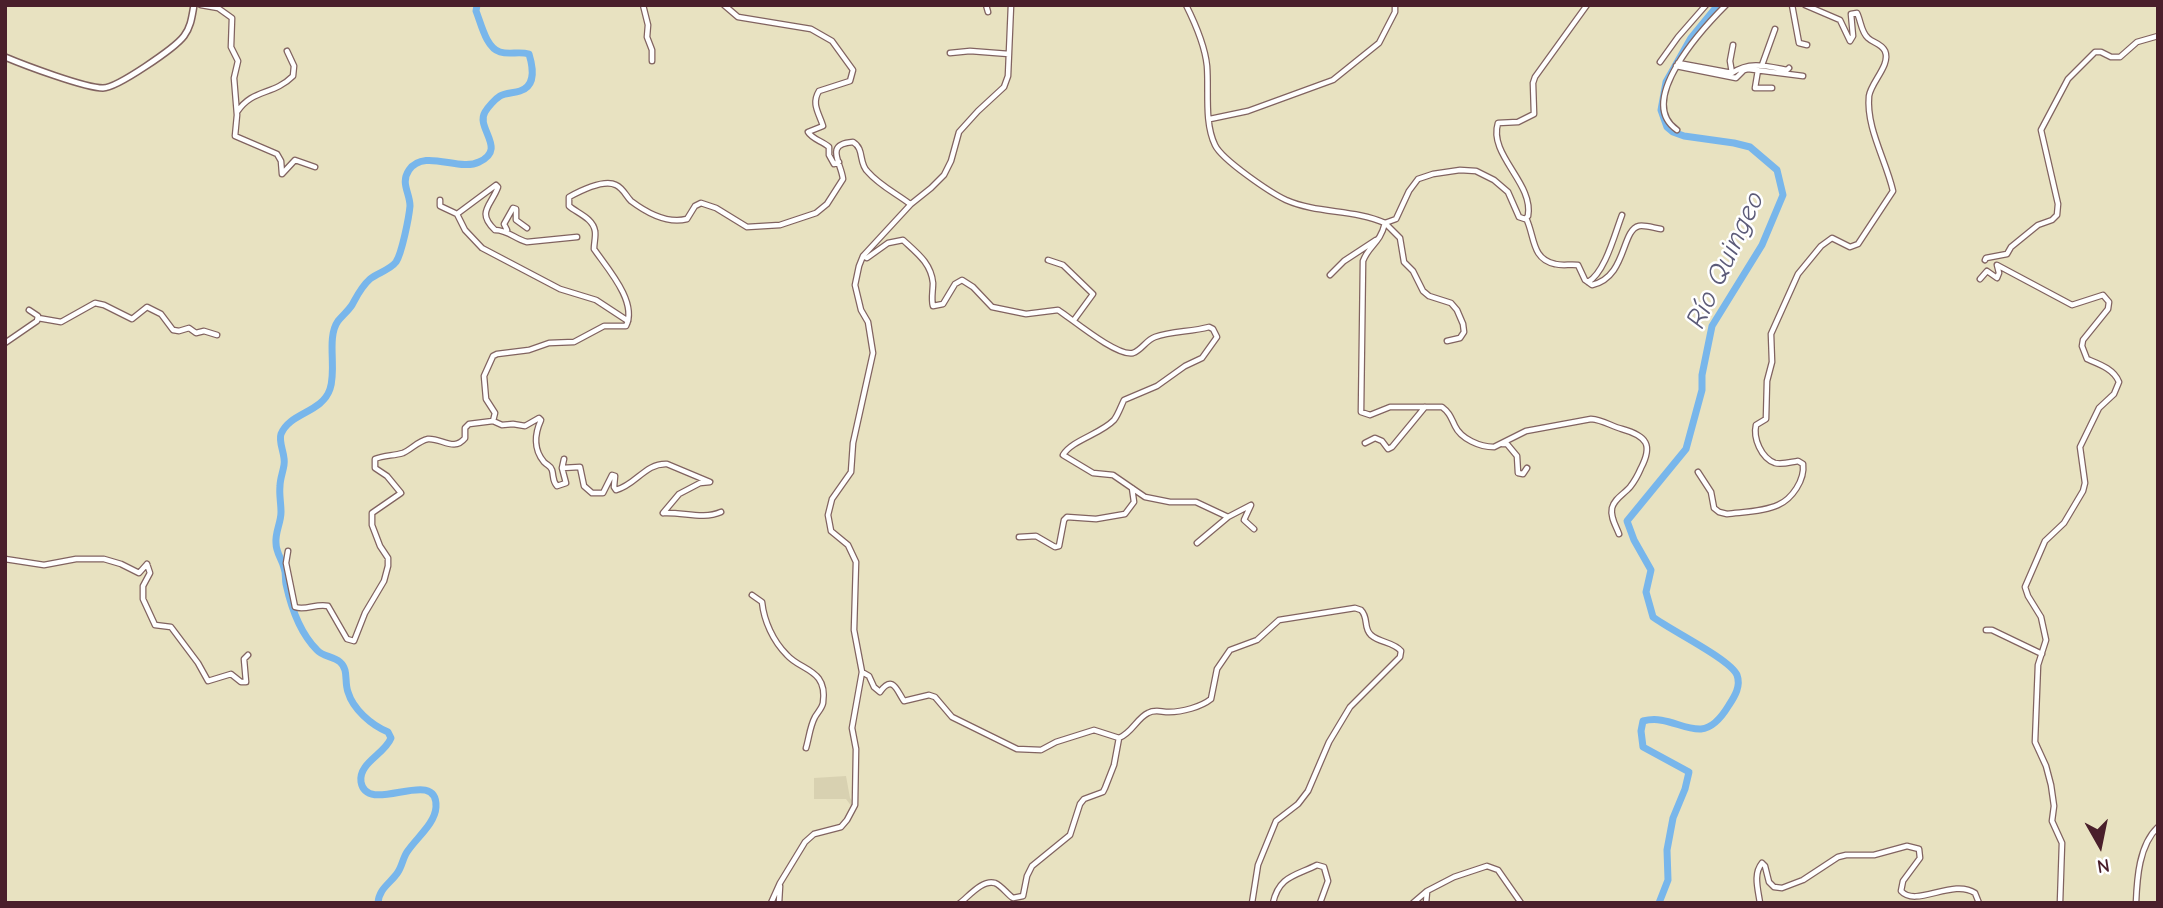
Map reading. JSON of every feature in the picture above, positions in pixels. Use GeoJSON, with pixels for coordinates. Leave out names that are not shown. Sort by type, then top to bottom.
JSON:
{"type":"FeatureCollection","features":[{"type":"Feature","properties":{"kind":"street"},"geometry":{"type":"LineString","coordinates":[[5,57],[91,86],[108,87],[158,58],[180,41],[190,24],[194,5]]}},
{"type":"Feature","properties":{"kind":"street"},"geometry":{"type":"LineString","coordinates":[[201,5],[218,8],[232,18],[231,47],[238,61],[234,78],[237,113],[235,136],[275,153],[281,161],[282,174],[295,160],[315,167]]}},
{"type":"Feature","properties":{"kind":"street"},"geometry":{"type":"LineString","coordinates":[[643,5],[652,61]]}},
{"type":"Feature","properties":{"kind":"street"},"geometry":{"type":"LineString","coordinates":[[724,5],[738,16],[811,29],[832,41],[845,58],[853,70],[850,81],[819,91],[816,111],[823,126],[808,132],[829,147],[829,155],[834,164],[839,162]]}},
{"type":"Feature","properties":{"kind":"street"},"geometry":{"type":"LineString","coordinates":[[986,5],[988,12]]}},
{"type":"Feature","properties":{"kind":"street"},"geometry":{"type":"LineString","coordinates":[[771,903],[805,842],[814,834],[841,827],[855,806],[856,749],[852,728],[862,672],[854,630],[856,562],[848,545],[831,531],[828,514],[832,499],[851,472],[853,443],[873,353],[868,322],[861,310],[855,285],[863,256],[948,169],[955,142],[964,125],[1004,87],[1008,76],[1011,5]]}},
{"type":"Feature","properties":{"kind":"street"},"geometry":{"type":"LineString","coordinates":[[1186,5],[1205,54],[1210,119],[1217,148],[1263,188],[1290,202],[1329,211],[1370,216],[1385,222],[1400,238],[1404,262],[1413,271],[1423,291],[1429,296],[1451,303],[1457,310],[1464,332],[1460,338],[1447,341]]}},
{"type":"Feature","properties":{"kind":"street"},"geometry":{"type":"LineString","coordinates":[[1210,119],[1248,111],[1333,80],[1380,43],[1395,12],[1395,5]]}},
{"type":"Feature","properties":{"kind":"street"},"geometry":{"type":"LineString","coordinates":[[1587,5],[1535,78],[1534,114],[1518,122],[1498,123],[1496,130],[1505,158],[1526,195],[1529,208],[1527,218],[1536,250],[1541,257],[1555,264],[1578,265],[1592,285],[1606,280],[1620,261],[1630,231],[1644,226],[1661,229]]}},
{"type":"Feature","properties":{"kind":"street"},"geometry":{"type":"LineString","coordinates":[[1660,62],[1706,5]]}},
{"type":"Feature","properties":{"kind":"street"},"geometry":{"type":"LineString","coordinates":[[1677,131],[1670,126],[1663,103],[1677,64],[1726,5]]}},
{"type":"Feature","properties":{"kind":"street"},"geometry":{"type":"LineString","coordinates":[[1792,5],[1799,43],[1807,45]]}},
{"type":"Feature","properties":{"kind":"street"},"geometry":{"type":"LineString","coordinates":[[1698,472],[1711,492],[1714,508],[1727,514],[1779,505],[1797,488],[1804,473],[1803,464],[1798,461],[1780,464],[1771,461],[1763,454],[1754,429],[1766,419],[1772,362],[1771,334],[1798,274],[1821,246],[1832,238],[1850,247],[1858,244],[1893,191],[1869,105],[1871,88],[1878,78],[1885,58],[1884,50],[1865,35],[1857,13],[1851,14],[1853,36],[1850,41],[1840,20],[1805,5]]}},
{"type":"Feature","properties":{"kind":"street"},"geometry":{"type":"LineString","coordinates":[[1772,88],[1755,88],[1775,29]]}},
{"type":"Feature","properties":{"kind":"street"},"geometry":{"type":"LineString","coordinates":[[1985,260],[2007,254],[2011,247],[2038,225],[2057,215],[2058,204],[2042,127],[2055,107],[2067,79],[2095,52],[2120,57],[2137,42],[2158,36]]}},
{"type":"Feature","properties":{"kind":"street"},"geometry":{"type":"LineString","coordinates":[[1732,73],[1730,61],[1733,45]]}},
{"type":"Feature","properties":{"kind":"street"},"geometry":{"type":"LineString","coordinates":[[237,113],[248,99],[283,85],[293,76],[294,66],[287,51]]}},
{"type":"Feature","properties":{"kind":"street"},"geometry":{"type":"LineString","coordinates":[[950,53],[970,51],[1009,54]]}},
{"type":"Feature","properties":{"kind":"street"},"geometry":{"type":"LineString","coordinates":[[1677,64],[1736,78],[1744,70],[1760,68],[1803,76]]}},
{"type":"Feature","properties":{"kind":"street"},"geometry":{"type":"LineString","coordinates":[[1677,64],[1732,73],[1741,66],[1789,68]]}},
{"type":"Feature","properties":{"kind":"street"},"geometry":{"type":"LineString","coordinates":[[493,421],[495,413],[486,399],[484,376],[493,356],[528,351],[549,343],[574,342],[599,327],[626,326],[629,321],[625,292],[594,249],[594,227],[588,219],[569,206],[569,197],[607,183],[617,185],[630,200],[672,221],[687,219],[695,206],[701,203],[716,208],[747,227],[780,225],[816,213],[827,204],[843,180],[835,153],[839,146],[853,142],[861,150],[862,164],[868,173],[911,204]]}},
{"type":"Feature","properties":{"kind":"street"},"geometry":{"type":"LineString","coordinates":[[1385,222],[1396,219],[1409,191],[1418,179],[1450,170],[1476,171],[1494,180],[1508,192],[1517,215],[1522,219],[1527,218]]}},
{"type":"Feature","properties":{"kind":"street"},"geometry":{"type":"LineString","coordinates":[[457,214],[496,185],[498,187],[485,213],[485,219],[495,230],[508,231]]}},
{"type":"Feature","properties":{"kind":"street"},"geometry":{"type":"LineString","coordinates":[[440,200],[440,206],[457,214],[465,230],[482,248],[560,289],[596,300],[629,321]]}},
{"type":"Feature","properties":{"kind":"street"},"geometry":{"type":"LineString","coordinates":[[527,228],[516,220],[516,209],[513,208],[504,224],[508,231],[520,240],[527,242],[577,237]]}},
{"type":"Feature","properties":{"kind":"street"},"geometry":{"type":"LineString","coordinates":[[1588,282],[1593,280],[1606,257],[1622,215]]}},
{"type":"Feature","properties":{"kind":"street"},"geometry":{"type":"LineString","coordinates":[[1385,222],[1380,239],[1366,253],[1363,261],[1361,412],[1370,415],[1390,407],[1442,407],[1460,434],[1489,447],[1526,431],[1591,419],[1601,420],[1642,438],[1646,442],[1647,453],[1644,461],[1631,486],[1616,500],[1612,508],[1619,534]]}},
{"type":"Feature","properties":{"kind":"street"},"geometry":{"type":"LineString","coordinates":[[1330,275],[1344,261],[1380,239]]}},
{"type":"Feature","properties":{"kind":"street"},"geometry":{"type":"LineString","coordinates":[[863,256],[870,257],[888,243],[904,240],[929,265],[933,284],[933,306],[943,304],[955,284],[962,280],[973,287],[992,307],[1026,314],[1058,310],[1112,347],[1128,353],[1133,353],[1158,336],[1209,327],[1216,332],[1217,337],[1202,358],[1185,366],[1157,386],[1124,400],[1114,420],[1063,453],[1064,457],[1093,473],[1113,475],[1145,497],[1170,502],[1196,502],[1228,517]]}},
{"type":"Feature","properties":{"kind":"street"},"geometry":{"type":"LineString","coordinates":[[1048,260],[1063,265],[1093,294],[1074,320]]}},
{"type":"Feature","properties":{"kind":"street"},"geometry":{"type":"LineString","coordinates":[[1980,279],[1987,271],[1997,278],[1997,265],[2072,305],[2103,295],[2109,302],[2108,309],[2083,340],[2082,346],[2087,359],[2117,376],[2119,382],[2114,394],[2099,408],[2080,447],[2085,483],[2083,491],[2064,523],[2045,541],[2025,587],[2041,617],[2046,640],[2038,665],[2035,742],[2049,775],[2054,806],[2052,821],[2062,843],[2060,903]]}},
{"type":"Feature","properties":{"kind":"street"},"geometry":{"type":"LineString","coordinates":[[38,318],[61,322],[95,303],[132,319],[147,307],[161,314],[173,330],[189,328],[196,333],[204,331],[217,335]]}},
{"type":"Feature","properties":{"kind":"street"},"geometry":{"type":"LineString","coordinates":[[29,310],[37,313],[38,318]]}},
{"type":"Feature","properties":{"kind":"street"},"geometry":{"type":"LineString","coordinates":[[5,342],[38,318]]}},
{"type":"Feature","properties":{"kind":"street"},"geometry":{"type":"LineString","coordinates":[[1365,443],[1375,438],[1382,441],[1388,449],[1396,445],[1425,407]]}},
{"type":"Feature","properties":{"kind":"street"},"geometry":{"type":"LineString","coordinates":[[288,551],[286,563],[295,607],[299,609],[322,604],[328,606],[347,639],[354,641],[365,613],[384,581],[388,566],[388,558],[372,525],[372,513],[401,493],[387,476],[375,468],[374,461],[385,455],[399,454],[428,439],[457,444],[464,441],[465,428],[469,424],[493,421],[502,425],[525,426],[537,418],[541,418],[534,436],[557,486],[566,483],[562,468],[564,459]]}},
{"type":"Feature","properties":{"kind":"street"},"geometry":{"type":"LineString","coordinates":[[1501,444],[1507,444],[1514,451],[1518,473],[1523,474],[1527,468]]}},
{"type":"Feature","properties":{"kind":"street"},"geometry":{"type":"LineString","coordinates":[[562,468],[580,467],[584,486],[592,493],[603,493],[612,475],[615,476],[616,491],[623,489],[650,467],[667,464],[709,482],[700,483],[679,494],[663,513],[711,516],[721,512]]}},
{"type":"Feature","properties":{"kind":"street"},"geometry":{"type":"LineString","coordinates":[[1019,537],[1036,536],[1055,547],[1059,546],[1067,517],[1096,519],[1125,514],[1134,502],[1132,487]]}},
{"type":"Feature","properties":{"kind":"street"},"geometry":{"type":"LineString","coordinates":[[1197,543],[1228,517],[1251,505],[1244,520],[1254,529]]}},
{"type":"Feature","properties":{"kind":"street"},"geometry":{"type":"LineString","coordinates":[[5,559],[44,565],[76,559],[104,559],[139,573],[146,564],[150,573],[142,586],[142,594],[153,622],[158,626],[171,627],[208,681],[231,674],[241,682],[246,682],[244,659],[248,655]]}},
{"type":"Feature","properties":{"kind":"street"},"geometry":{"type":"LineString","coordinates":[[752,595],[762,602],[764,618],[788,657],[812,670],[823,693],[823,705],[815,717],[806,748]]}},
{"type":"Feature","properties":{"kind":"street"},"geometry":{"type":"LineString","coordinates":[[960,903],[982,885],[989,883],[996,884],[1013,898],[1023,896],[1032,866],[1070,835],[1084,799],[1102,792],[1105,788],[1114,765],[1119,738],[1136,726],[1146,713],[1158,710],[1178,711],[1205,704],[1211,699],[1217,669],[1230,650],[1257,640],[1279,620],[1355,608],[1365,613],[1367,631],[1373,637],[1399,648],[1400,657],[1350,707],[1329,742],[1308,791],[1298,804],[1276,821],[1258,865],[1252,903]]}},
{"type":"Feature","properties":{"kind":"street"},"geometry":{"type":"LineString","coordinates":[[1986,630],[1992,630],[2042,654]]}},
{"type":"Feature","properties":{"kind":"street"},"geometry":{"type":"LineString","coordinates":[[862,672],[869,676],[874,687],[880,692],[887,685],[897,687],[904,701],[923,695],[935,697],[952,717],[1017,749],[1041,750],[1056,742],[1094,730],[1119,738]]}},
{"type":"Feature","properties":{"kind":"street"},"geometry":{"type":"LineString","coordinates":[[2136,903],[2140,866],[2150,836],[2158,827]]}},
{"type":"Feature","properties":{"kind":"street"},"geometry":{"type":"LineString","coordinates":[[1760,903],[1756,881],[1758,867],[1762,863],[1769,882],[1774,887],[1782,888],[1802,880],[1838,857],[1874,855],[1911,846],[1919,849],[1921,853],[1901,885],[1901,891],[1907,898],[1916,901],[1947,891],[1965,889],[1975,893],[1979,903]]}},
{"type":"Feature","properties":{"kind":"street"},"geometry":{"type":"LineString","coordinates":[[1273,903],[1277,887],[1282,881],[1317,865],[1324,867],[1328,877],[1320,903]]}},
{"type":"Feature","properties":{"kind":"street"},"geometry":{"type":"LineString","coordinates":[[1413,903],[1427,891],[1464,873],[1491,866],[1498,870],[1521,903]]}},
{"type":"Feature","properties":{"kind":"street"},"geometry":{"type":"LineString","coordinates":[[779,903],[780,883]]}},
{"type":"Feature","properties":{"kind":"street"},"geometry":{"type":"LineString","coordinates":[[1426,903],[1427,891]]}},
{"type":"Feature","properties":{"kind":"shaded area"},"geometry":{"type":"Polygon","coordinates":[[[846,776],[850,798],[854,803],[852,807],[846,799],[814,799],[814,778],[846,776]]]}},
{"type":"Feature","properties":{"kind":"waterway"},"geometry":{"type":"LineString","coordinates":[[378,903],[381,893],[398,872],[407,852],[432,819],[436,807],[434,795],[426,790],[376,795],[366,791],[361,782],[364,769],[391,738],[388,732],[369,721],[358,710],[350,698],[343,665],[317,650],[301,628],[294,611],[285,570],[276,547],[284,461],[280,438],[291,421],[320,403],[330,389],[333,336],[338,321],[367,282],[396,262],[405,235],[410,206],[405,184],[409,170],[423,161],[471,164],[487,157],[491,145],[484,125],[485,112],[500,96],[525,89],[531,81],[529,54],[495,50],[485,34],[476,11],[477,5]]}},
{"type":"Feature","properties":{"kind":"waterway","name":"Río Quingeo"},"geometry":{"type":"LineString","coordinates":[[1659,903],[1668,880],[1667,850],[1673,818],[1689,772],[1643,747],[1643,721],[1666,721],[1694,729],[1710,726],[1721,717],[1733,698],[1738,679],[1732,668],[1723,661],[1653,617],[1646,592],[1651,570],[1627,521],[1686,449],[1702,390],[1702,375],[1712,326],[1762,245],[1783,195],[1777,170],[1750,147],[1673,132],[1667,127],[1661,110],[1666,82],[1691,38],[1718,5]]}}]}
